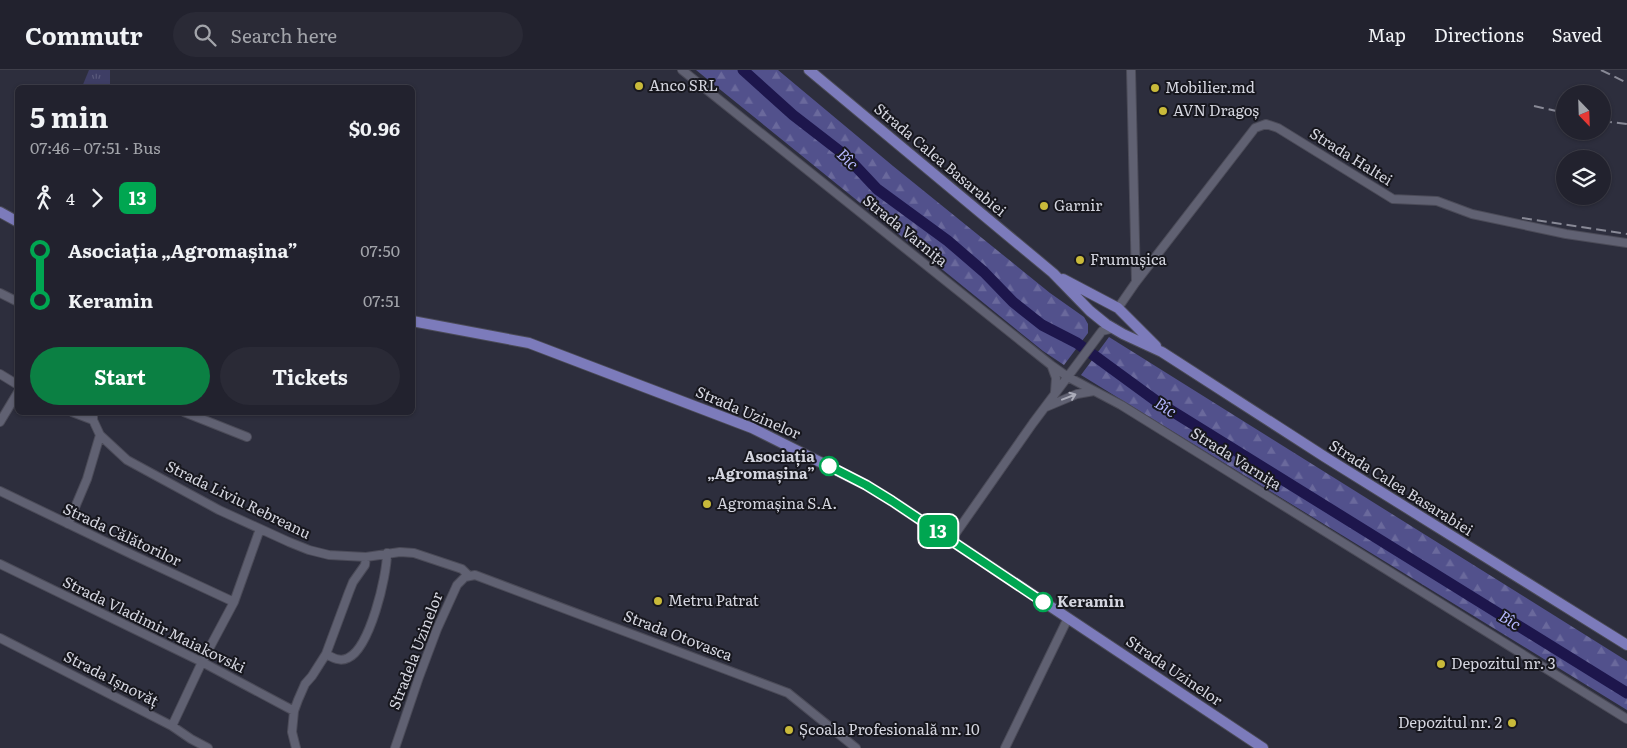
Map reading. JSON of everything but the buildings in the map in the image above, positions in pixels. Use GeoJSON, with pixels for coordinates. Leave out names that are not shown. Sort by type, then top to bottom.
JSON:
{"type":"FeatureCollection","features":[{"type":"Feature","properties":{"kind":"main road","name":"Strada Calea Basarabiei"},"geometry":{"type":"LineString","coordinates":[[809,70],[1053,273],[1090,311],[1114,328],[1162,352],[1349,472],[1627,645]]}},
{"type":"Feature","properties":{"kind":"main road"},"geometry":{"type":"LineString","coordinates":[[0,212],[15,220]]}},
{"type":"Feature","properties":{"kind":"main road","name":"Strada Calea Basarabiei"},"geometry":{"type":"LineString","coordinates":[[1053,273],[1118,309],[1162,352]]}},
{"type":"Feature","properties":{"kind":"main road"},"geometry":{"type":"LineString","coordinates":[[1100,318],[1103,311],[1118,309],[1120,322],[1114,328]]}},
{"type":"Feature","properties":{"kind":"main road","name":"Strada Uzinelor"},"geometry":{"type":"LineString","coordinates":[[415,322],[529,343],[752,428],[866,485],[1263,748]]}},
{"type":"Feature","properties":{"kind":"street","name":"Strada Varnița"},"geometry":{"type":"LineString","coordinates":[[682,70],[1068,377],[1121,404],[1627,719]]}},
{"type":"Feature","properties":{"kind":"street"},"geometry":{"type":"LineString","coordinates":[[1131,70],[1136,282]]}},
{"type":"Feature","properties":{"kind":"street","name":"Strada Haltei"},"geometry":{"type":"LineString","coordinates":[[1118,309],[1136,282],[1255,128],[1266,124],[1278,128],[1393,199],[1437,201],[1472,214],[1566,234],[1627,243]]}},
{"type":"Feature","properties":{"kind":"street"},"geometry":{"type":"LineString","coordinates":[[0,293],[15,300]]}},
{"type":"Feature","properties":{"kind":"street"},"geometry":{"type":"LineString","coordinates":[[1100,318],[1100,334]]}},
{"type":"Feature","properties":{"kind":"street"},"geometry":{"type":"LineString","coordinates":[[951,540],[1054,394],[1100,334],[1114,328]]}},
{"type":"Feature","properties":{"kind":"street"},"geometry":{"type":"LineString","coordinates":[[1051,365],[1056,378],[1054,394]]}},
{"type":"Feature","properties":{"kind":"street"},"geometry":{"type":"LineString","coordinates":[[0,374],[15,383]]}},
{"type":"Feature","properties":{"kind":"street"},"geometry":{"type":"LineString","coordinates":[[1044,408],[1077,394],[1094,391]]}},
{"type":"Feature","properties":{"kind":"street"},"geometry":{"type":"LineString","coordinates":[[0,422],[15,397]]}},
{"type":"Feature","properties":{"kind":"street"},"geometry":{"type":"LineString","coordinates":[[192,415],[247,437]]}},
{"type":"Feature","properties":{"kind":"street","name":"Strada Liviu Rebreanu"},"geometry":{"type":"LineString","coordinates":[[93,416],[100,435],[127,460],[219,510],[309,550],[329,555],[366,557],[387,553],[414,553],[472,575]]}},
{"type":"Feature","properties":{"kind":"street"},"geometry":{"type":"LineString","coordinates":[[68,524],[87,479],[100,435]]}},
{"type":"Feature","properties":{"kind":"street","name":"Strada Călătorilor"},"geometry":{"type":"LineString","coordinates":[[0,491],[234,602]]}},
{"type":"Feature","properties":{"kind":"street"},"geometry":{"type":"LineString","coordinates":[[172,726],[202,662],[234,602],[260,529]]}},
{"type":"Feature","properties":{"kind":"street"},"geometry":{"type":"LineString","coordinates":[[326,654],[337,660],[343,660],[354,654],[361,644],[373,618],[383,585],[386,574],[387,553]]}},
{"type":"Feature","properties":{"kind":"street"},"geometry":{"type":"LineString","coordinates":[[296,748],[292,732],[294,711],[305,684],[318,669],[326,654],[349,592],[365,565],[366,557]]}},
{"type":"Feature","properties":{"kind":"street","name":"Strada Vladimir Maiakovski"},"geometry":{"type":"LineString","coordinates":[[0,564],[202,662],[294,711]]}},
{"type":"Feature","properties":{"kind":"street","name":"Stradela Uzinelor"},"geometry":{"type":"LineString","coordinates":[[395,748],[419,677],[457,585],[462,579],[472,575]]}},
{"type":"Feature","properties":{"kind":"street","name":"Strada Otovasca"},"geometry":{"type":"LineString","coordinates":[[472,575],[788,694],[856,748]]}},
{"type":"Feature","properties":{"kind":"street"},"geometry":{"type":"LineString","coordinates":[[1005,748],[1068,618]]}},
{"type":"Feature","properties":{"kind":"street","name":"Strada Ișnovăț"},"geometry":{"type":"LineString","coordinates":[[0,638],[172,726],[208,748]]}},
{"type":"Feature","properties":{"kind":"green space"},"geometry":{"type":"Polygon","coordinates":[[[89,70],[110,70],[110,85],[83,85],[89,70]]]}},
{"type":"Feature","properties":{"kind":"green space"},"geometry":{"type":"Polygon","coordinates":[[[696,70],[778,70],[1050,293],[1084,317],[1088,324],[1088,333],[1064,365],[1043,351],[696,70]]]}},
{"type":"Feature","properties":{"kind":"green space"},"geometry":{"type":"Polygon","coordinates":[[[1109,337],[1627,661],[1627,710],[1081,375],[1109,337]]]}},
{"type":"Feature","properties":{"kind":"waterway","name":"Bîc"},"geometry":{"type":"LineString","coordinates":[[743,70],[793,115],[846,156],[877,189],[948,241],[984,272],[1013,302],[1042,325],[1077,343],[1159,403],[1627,693]]}},
{"type":"Feature","properties":{"kind":"railway"},"geometry":{"type":"LineString","coordinates":[[1601,70],[1627,83]]}},
{"type":"Feature","properties":{"kind":"railway"},"geometry":{"type":"LineString","coordinates":[[1534,106],[1556,111]]}},
{"type":"Feature","properties":{"kind":"railway"},"geometry":{"type":"LineString","coordinates":[[1611,122],[1627,124]]}},
{"type":"Feature","properties":{"kind":"railway"},"geometry":{"type":"LineString","coordinates":[[1522,218],[1627,234]]}},
{"type":"Feature","properties":{"kind":"bus line","name":"13"},"geometry":{"type":"LineString","coordinates":[[829,466],[892,501],[1043,602]]}},
{"type":"Feature","properties":{"kind":"place","name":"Anco SRL"},"geometry":{"type":"Point","coordinates":[639,86]}},
{"type":"Feature","properties":{"kind":"place","name":"Mobilier.md"},"geometry":{"type":"Point","coordinates":[1155,88]}},
{"type":"Feature","properties":{"kind":"place","name":"AVN Dragoș"},"geometry":{"type":"Point","coordinates":[1163,111]}},
{"type":"Feature","properties":{"kind":"place","name":"Garnir"},"geometry":{"type":"Point","coordinates":[1044,206]}},
{"type":"Feature","properties":{"kind":"place","name":"Frumușica"},"geometry":{"type":"Point","coordinates":[1080,260]}},
{"type":"Feature","properties":{"kind":"place","name":"Asociația „Agromașina”"},"geometry":{"type":"Point","coordinates":[829,466]}},
{"type":"Feature","properties":{"kind":"place","name":"Agromașina S.A."},"geometry":{"type":"Point","coordinates":[707,504]}},
{"type":"Feature","properties":{"kind":"place","name":"Metru Patrat"},"geometry":{"type":"Point","coordinates":[658,601]}},
{"type":"Feature","properties":{"kind":"place","name":"Keramin"},"geometry":{"type":"Point","coordinates":[1043,602]}},
{"type":"Feature","properties":{"kind":"place","name":"Depozitul nr. 3"},"geometry":{"type":"Point","coordinates":[1441,664]}},
{"type":"Feature","properties":{"kind":"place","name":"Depozitul nr. 2"},"geometry":{"type":"Point","coordinates":[1512,723]}},
{"type":"Feature","properties":{"kind":"place","name":"Școala Profesională nr. 10"},"geometry":{"type":"Point","coordinates":[789,730]}}]}
